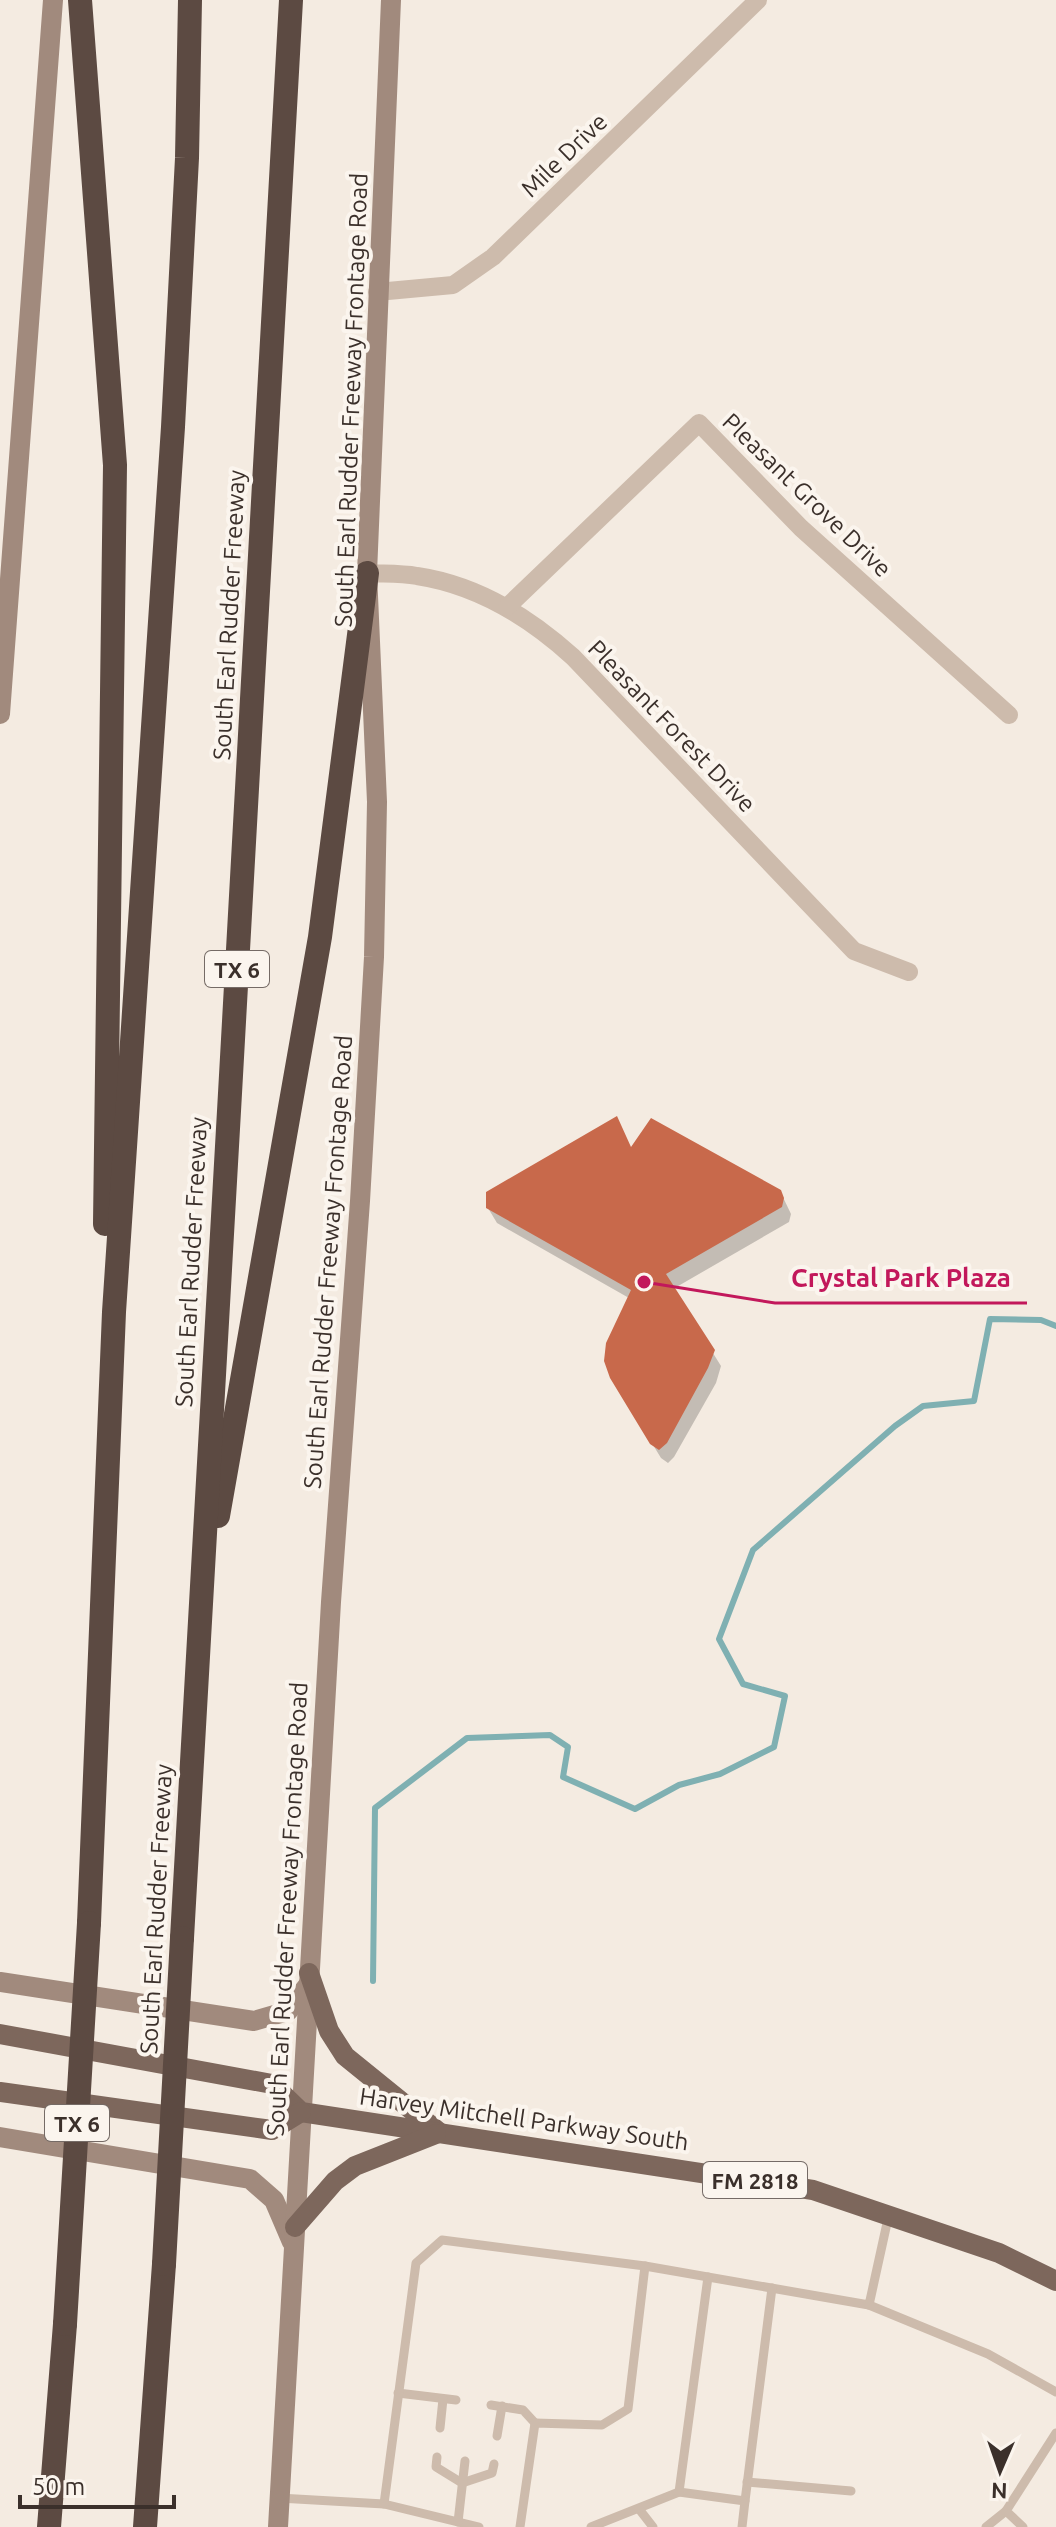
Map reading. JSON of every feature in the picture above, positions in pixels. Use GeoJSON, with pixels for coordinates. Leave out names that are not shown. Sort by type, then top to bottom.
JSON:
{"type":"FeatureCollection","features":[{"type":"Feature","properties":{"kind":"highway"},"geometry":{"type":"LineString","coordinates":[[80,0],[115,465],[105,1228],[114,1312]]}},
{"type":"Feature","properties":{"kind":"highway","name":"South Earl Rudder Freeway"},"geometry":{"type":"LineString","coordinates":[[145,2527],[164,2264],[291,0]]}},
{"type":"Feature","properties":{"kind":"highway","name":"TX 6"},"geometry":{"type":"LineString","coordinates":[[49,2527],[65,2324],[89,1923],[114,1312],[173,427],[187,158],[190,7]]}},
{"type":"Feature","properties":{"kind":"highway"},"geometry":{"type":"LineString","coordinates":[[199,1621],[320,937],[367,573]]}},
{"type":"Feature","properties":{"kind":"main road"},"geometry":{"type":"LineString","coordinates":[[0,714],[4,594],[53,0]]}},
{"type":"Feature","properties":{"kind":"main road","name":"South Earl Rudder Freeway Frontage Road"},"geometry":{"type":"LineString","coordinates":[[278,2527],[330,1617],[374,957],[377,802],[367,573],[391,0]]}},
{"type":"Feature","properties":{"kind":"main road"},"geometry":{"type":"LineString","coordinates":[[0,1982],[254,2021],[288,2011],[309,1978]]}},
{"type":"Feature","properties":{"kind":"main road"},"geometry":{"type":"LineString","coordinates":[[0,2137],[250,2179],[274,2200],[294,2237],[335,2181],[355,2166],[440,2133],[345,2056],[329,2031],[309,1978]]}},
{"type":"Feature","properties":{"kind":"main road"},"geometry":{"type":"LineString","coordinates":[[0,2034],[272,2084],[301,2112],[272,2130],[0,2092]]}},
{"type":"Feature","properties":{"kind":"main road","name":"Harvey Mitchell Parkway South"},"geometry":{"type":"LineString","coordinates":[[301,2112],[813,2190],[999,2253],[1056,2281]]}},
{"type":"Feature","properties":{"kind":"street","name":"Mile Drive"},"geometry":{"type":"LineString","coordinates":[[377,292],[453,285],[493,257],[758,0]]}},
{"type":"Feature","properties":{"kind":"street","name":"Pleasant Grove Drive"},"geometry":{"type":"LineString","coordinates":[[507,607],[699,423],[801,528],[1009,715]]}},
{"type":"Feature","properties":{"kind":"street","name":"Pleasant Forest Drive"},"geometry":{"type":"LineString","coordinates":[[367,573],[416,576],[450,583],[507,607],[544,630],[854,951],[909,972]]}},
{"type":"Feature","properties":{"kind":"lane"},"geometry":{"type":"LineString","coordinates":[[869,2305],[889,2214]]}},
{"type":"Feature","properties":{"kind":"lane"},"geometry":{"type":"LineString","coordinates":[[384,2504],[416,2263],[442,2240],[645,2266],[869,2305],[988,2354],[1056,2392]]}},
{"type":"Feature","properties":{"kind":"lane"},"geometry":{"type":"LineString","coordinates":[[497,2436],[497,2406],[523,2410],[535,2423],[602,2425],[628,2409],[645,2266]]}},
{"type":"Feature","properties":{"kind":"lane"},"geometry":{"type":"LineString","coordinates":[[679,2492],[708,2277]]}},
{"type":"Feature","properties":{"kind":"lane"},"geometry":{"type":"LineString","coordinates":[[742,2527],[772,2288]]}},
{"type":"Feature","properties":{"kind":"lane"},"geometry":{"type":"LineString","coordinates":[[398,2393],[456,2400]]}},
{"type":"Feature","properties":{"kind":"lane"},"geometry":{"type":"LineString","coordinates":[[440,2428],[443,2399]]}},
{"type":"Feature","properties":{"kind":"lane"},"geometry":{"type":"LineString","coordinates":[[520,2527],[535,2423]]}},
{"type":"Feature","properties":{"kind":"lane"},"geometry":{"type":"LineString","coordinates":[[986,2527],[1006,2511],[1056,2433]]}},
{"type":"Feature","properties":{"kind":"lane"},"geometry":{"type":"LineString","coordinates":[[437,2457],[436,2467],[462,2483]]}},
{"type":"Feature","properties":{"kind":"lane"},"geometry":{"type":"LineString","coordinates":[[458,2522],[465,2461]]}},
{"type":"Feature","properties":{"kind":"lane"},"geometry":{"type":"LineString","coordinates":[[462,2483],[492,2473],[494,2464]]}},
{"type":"Feature","properties":{"kind":"lane"},"geometry":{"type":"LineString","coordinates":[[747,2482],[851,2491]]}},
{"type":"Feature","properties":{"kind":"lane"},"geometry":{"type":"LineString","coordinates":[[591,2527],[679,2492],[745,2501]]}},
{"type":"Feature","properties":{"kind":"lane"},"geometry":{"type":"LineString","coordinates":[[279,2498],[384,2504],[479,2527]]}},
{"type":"Feature","properties":{"kind":"lane"},"geometry":{"type":"LineString","coordinates":[[639,2509],[653,2527]]}},
{"type":"Feature","properties":{"kind":"lane"},"geometry":{"type":"LineString","coordinates":[[1006,2511],[1023,2527]]}},
{"type":"Feature","properties":{"kind":"building"},"geometry":{"type":"Polygon","coordinates":[[[617,1116],[631,1147],[651,1118],[781,1190],[784,1198],[782,1207],[666,1274],[715,1350],[667,1443],[659,1450],[650,1444],[610,1378],[604,1361],[606,1343],[631,1290],[486,1208],[486,1192],[617,1116]]]}},
{"type":"Feature","properties":{"kind":"waterway"},"geometry":{"type":"LineString","coordinates":[[373,1981],[375,1808],[467,1738],[550,1735],[568,1747],[563,1777],[635,1809],[679,1785],[720,1774],[774,1747],[785,1696],[743,1684],[719,1639],[753,1550],[895,1426],[923,1406],[974,1401],[990,1319],[1041,1320],[1056,1326]]}},
{"type":"Feature","properties":{"kind":"place","name":"Crystal Park Plaza"},"geometry":{"type":"Point","coordinates":[644,1282]}}]}
